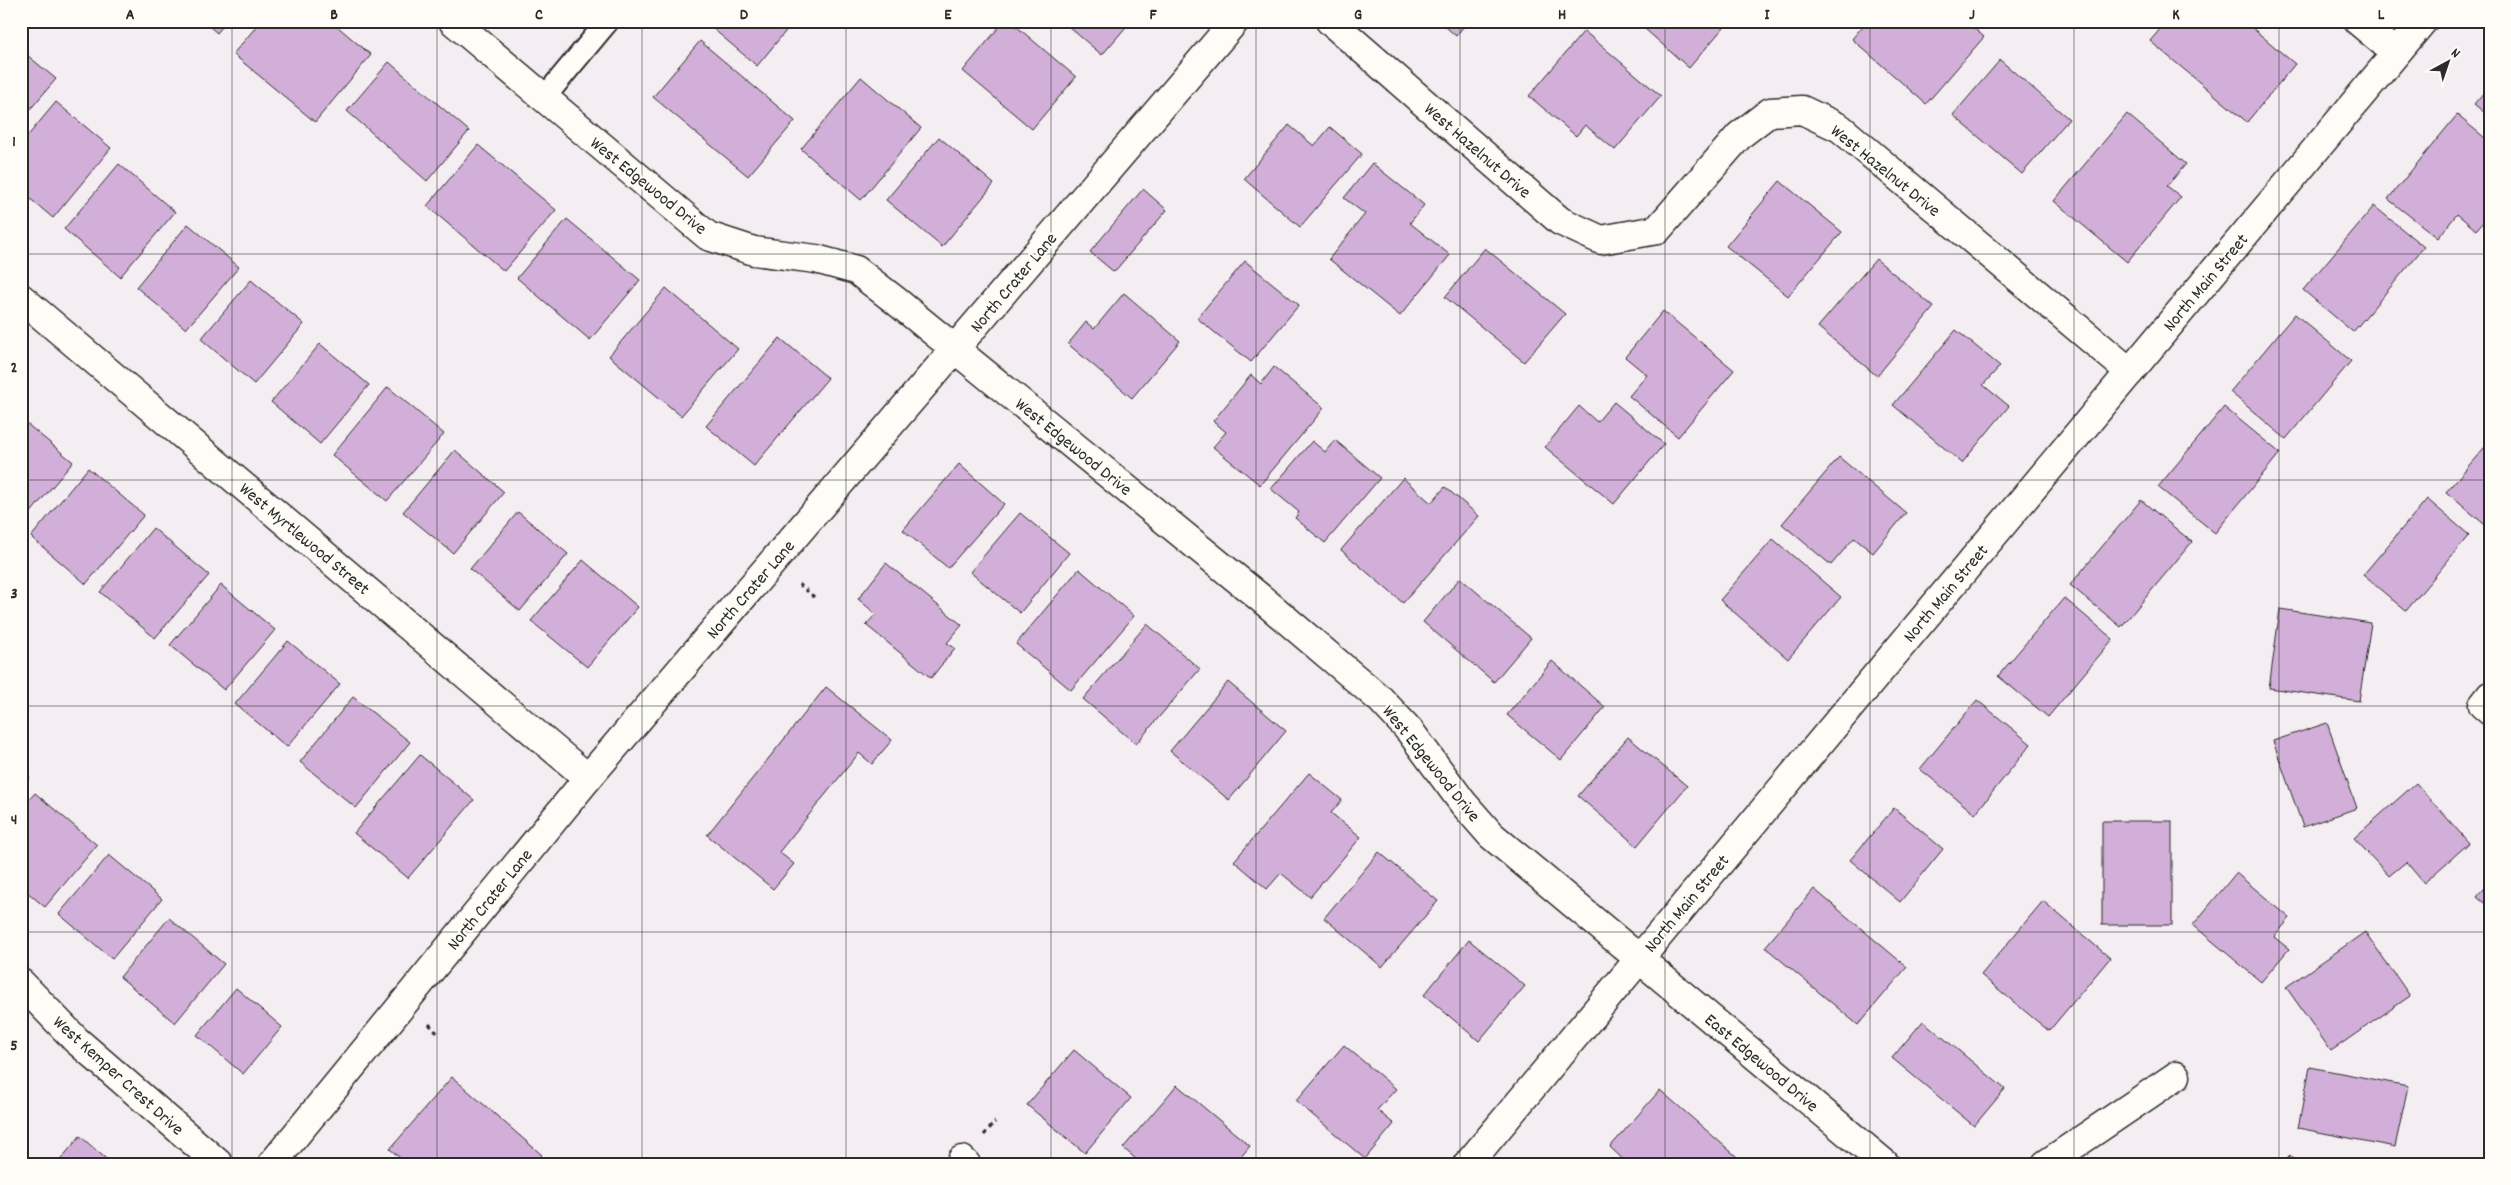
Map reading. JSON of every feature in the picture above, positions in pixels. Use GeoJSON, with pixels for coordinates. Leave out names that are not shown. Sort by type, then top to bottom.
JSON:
{"type":"FeatureCollection","features":[{"type":"Feature","properties":{"kind":"street","name":"West Edgewood Drive"},"geometry":{"type":"LineString","coordinates":[[452,21],[708,236],[754,251],[816,259],[856,270],[896,301],[1269,605],[1381,700],[1409,730],[1463,803],[1491,835],[1638,960]]}},
{"type":"Feature","properties":{"kind":"street","name":"North Crater Lane"},"geometry":{"type":"LineString","coordinates":[[272,1164],[588,778],[955,351],[1235,21]]}},
{"type":"Feature","properties":{"kind":"street","name":"West Hazelnut Drive"},"geometry":{"type":"LineString","coordinates":[[1330,21],[1560,221],[1601,240],[1657,230],[1740,134],[1770,112],[1802,110],[1840,128],[2130,372]]}},
{"type":"Feature","properties":{"kind":"street"},"geometry":{"type":"LineString","coordinates":[[2358,21],[2395,52]]}},
{"type":"Feature","properties":{"kind":"street","name":"North Main Street"},"geometry":{"type":"LineString","coordinates":[[1468,1164],[2395,52],[2423,21]]}},
{"type":"Feature","properties":{"kind":"street","name":"West Myrtlewood Street"},"geometry":{"type":"LineString","coordinates":[[21,298],[588,778]]}},
{"type":"Feature","properties":{"kind":"street","name":"East Edgewood Drive"},"geometry":{"type":"LineString","coordinates":[[1638,960],[1885,1164]]}},
{"type":"Feature","properties":{"kind":"street","name":"West Kemper Crest Drive"},"geometry":{"type":"LineString","coordinates":[[21,983],[76,1040],[219,1164]]}},
{"type":"Feature","properties":{"kind":"street"},"geometry":{"type":"LineString","coordinates":[[2046,1164],[2176,1076]]}},
{"type":"Feature","properties":{"kind":"lane"},"geometry":{"type":"LineString","coordinates":[[544,98],[608,21]]}},
{"type":"Feature","properties":{"kind":"building"},"geometry":{"type":"Polygon","coordinates":[[[203,21],[227,21],[217,33],[203,21]]]}},
{"type":"Feature","properties":{"kind":"building"},"geometry":{"type":"Polygon","coordinates":[[[261,21],[331,21],[371,55],[315,122],[233,54],[261,21]]]}},
{"type":"Feature","properties":{"kind":"building"},"geometry":{"type":"Polygon","coordinates":[[[704,21],[794,21],[757,66],[704,21]]]}},
{"type":"Feature","properties":{"kind":"building"},"geometry":{"type":"Polygon","coordinates":[[[1004,21],[1010,21],[1076,77],[1032,129],[963,71],[1004,21]]]}},
{"type":"Feature","properties":{"kind":"building"},"geometry":{"type":"Polygon","coordinates":[[[1062,21],[1131,21],[1102,55],[1062,21]]]}},
{"type":"Feature","properties":{"kind":"building"},"geometry":{"type":"Polygon","coordinates":[[[1439,21],[1468,21],[1456,36],[1439,21]]]}},
{"type":"Feature","properties":{"kind":"building"},"geometry":{"type":"Polygon","coordinates":[[[1636,21],[1729,21],[1689,68],[1636,21]]]}},
{"type":"Feature","properties":{"kind":"building"},"geometry":{"type":"Polygon","coordinates":[[[1867,21],[1966,21],[1984,37],[1926,104],[1852,39],[1867,21]]]}},
{"type":"Feature","properties":{"kind":"building"},"geometry":{"type":"Polygon","coordinates":[[[2167,21],[2244,21],[2295,64],[2247,122],[2150,41],[2167,21]]]}},
{"type":"Feature","properties":{"kind":"building"},"geometry":{"type":"Polygon","coordinates":[[[1584,31],[1661,96],[1615,150],[1585,125],[1576,136],[1529,96],[1584,31]]]}},
{"type":"Feature","properties":{"kind":"building"},"geometry":{"type":"Polygon","coordinates":[[[700,41],[795,121],[748,176],[653,97],[700,41]]]}},
{"type":"Feature","properties":{"kind":"building"},"geometry":{"type":"Polygon","coordinates":[[[21,50],[56,79],[21,120],[21,50]]]}},
{"type":"Feature","properties":{"kind":"building"},"geometry":{"type":"Polygon","coordinates":[[[2000,60],[2069,119],[2022,174],[1953,115],[2000,60]]]}},
{"type":"Feature","properties":{"kind":"building"},"geometry":{"type":"Polygon","coordinates":[[[389,62],[469,131],[427,181],[347,111],[389,62]]]}},
{"type":"Feature","properties":{"kind":"building"},"geometry":{"type":"Polygon","coordinates":[[[861,77],[921,128],[861,200],[801,149],[861,77]]]}},
{"type":"Feature","properties":{"kind":"building"},"geometry":{"type":"Polygon","coordinates":[[[2490,85],[2490,117],[2474,104],[2490,85]]]}},
{"type":"Feature","properties":{"kind":"building"},"geometry":{"type":"Polygon","coordinates":[[[56,102],[111,148],[53,218],[21,191],[21,144],[56,102]]]}},
{"type":"Feature","properties":{"kind":"building"},"geometry":{"type":"Polygon","coordinates":[[[2127,114],[2186,164],[2167,186],[2181,197],[2127,262],[2054,201],[2127,114]]]}},
{"type":"Feature","properties":{"kind":"building"},"geometry":{"type":"Polygon","coordinates":[[[2457,115],[2490,142],[2490,214],[2476,230],[2457,214],[2438,238],[2388,199],[2457,115]]]}},
{"type":"Feature","properties":{"kind":"building"},"geometry":{"type":"Polygon","coordinates":[[[1289,125],[1314,146],[1330,127],[1362,154],[1300,227],[1244,179],[1289,125]]]}},
{"type":"Feature","properties":{"kind":"building"},"geometry":{"type":"Polygon","coordinates":[[[939,137],[994,184],[942,247],[886,200],[939,137]]]}},
{"type":"Feature","properties":{"kind":"building"},"geometry":{"type":"Polygon","coordinates":[[[478,145],[556,210],[504,271],[427,206],[478,145]]]}},
{"type":"Feature","properties":{"kind":"building"},"geometry":{"type":"Polygon","coordinates":[[[1372,163],[1424,205],[1410,223],[1450,255],[1400,316],[1329,259],[1365,214],[1344,198],[1372,163]]]}},
{"type":"Feature","properties":{"kind":"building"},"geometry":{"type":"Polygon","coordinates":[[[119,164],[175,212],[120,277],[64,229],[119,164]]]}},
{"type":"Feature","properties":{"kind":"building"},"geometry":{"type":"Polygon","coordinates":[[[1780,181],[1842,232],[1788,296],[1726,246],[1780,181]]]}},
{"type":"Feature","properties":{"kind":"building"},"geometry":{"type":"Polygon","coordinates":[[[1143,189],[1167,210],[1114,272],[1090,252],[1143,189]]]}},
{"type":"Feature","properties":{"kind":"building"},"geometry":{"type":"Polygon","coordinates":[[[2374,206],[2424,247],[2353,332],[2303,290],[2374,206]]]}},
{"type":"Feature","properties":{"kind":"building"},"geometry":{"type":"Polygon","coordinates":[[[567,219],[640,280],[590,340],[517,278],[567,219]]]}},
{"type":"Feature","properties":{"kind":"building"},"geometry":{"type":"Polygon","coordinates":[[[188,224],[239,267],[186,329],[136,287],[188,224]]]}},
{"type":"Feature","properties":{"kind":"building"},"geometry":{"type":"Polygon","coordinates":[[[1485,248],[1565,314],[1524,362],[1445,297],[1485,248]]]}},
{"type":"Feature","properties":{"kind":"building"},"geometry":{"type":"Polygon","coordinates":[[[1876,259],[1934,307],[1877,376],[1818,327],[1876,259]]]}},
{"type":"Feature","properties":{"kind":"building"},"geometry":{"type":"Polygon","coordinates":[[[1245,261],[1299,305],[1251,362],[1197,318],[1245,261]]]}},
{"type":"Feature","properties":{"kind":"building"},"geometry":{"type":"Polygon","coordinates":[[[251,280],[304,324],[254,384],[201,339],[251,280]]]}},
{"type":"Feature","properties":{"kind":"building"},"geometry":{"type":"Polygon","coordinates":[[[666,288],[738,349],[681,416],[609,356],[666,288]]]}},
{"type":"Feature","properties":{"kind":"building"},"geometry":{"type":"Polygon","coordinates":[[[1124,293],[1180,341],[1132,398],[1068,344],[1086,322],[1094,329],[1124,293]]]}},
{"type":"Feature","properties":{"kind":"building"},"geometry":{"type":"Polygon","coordinates":[[[1663,311],[1734,370],[1678,437],[1629,396],[1647,375],[1625,357],[1663,311]]]}},
{"type":"Feature","properties":{"kind":"building"},"geometry":{"type":"Polygon","coordinates":[[[2295,314],[2351,361],[2286,439],[2230,392],[2295,314]]]}},
{"type":"Feature","properties":{"kind":"building"},"geometry":{"type":"Polygon","coordinates":[[[1956,330],[2000,366],[1983,385],[2009,406],[1962,463],[1893,405],[1956,330]]]}},
{"type":"Feature","properties":{"kind":"building"},"geometry":{"type":"Polygon","coordinates":[[[780,338],[828,378],[754,466],[706,426],[780,338]]]}},
{"type":"Feature","properties":{"kind":"building"},"geometry":{"type":"Polygon","coordinates":[[[320,344],[369,385],[320,444],[271,402],[320,344]]]}},
{"type":"Feature","properties":{"kind":"building"},"geometry":{"type":"Polygon","coordinates":[[[1274,367],[1324,408],[1260,485],[1213,447],[1226,432],[1213,421],[1251,375],[1261,384],[1274,367]]]}},
{"type":"Feature","properties":{"kind":"building"},"geometry":{"type":"Polygon","coordinates":[[[388,387],[444,434],[387,501],[332,455],[388,387]]]}},
{"type":"Feature","properties":{"kind":"building"},"geometry":{"type":"Polygon","coordinates":[[[1614,402],[1664,444],[1614,504],[1545,447],[1579,406],[1597,422],[1614,402]]]}},
{"type":"Feature","properties":{"kind":"building"},"geometry":{"type":"Polygon","coordinates":[[[2224,407],[2280,453],[2215,533],[2158,487],[2224,407]]]}},
{"type":"Feature","properties":{"kind":"building"},"geometry":{"type":"Polygon","coordinates":[[[21,419],[73,462],[23,522],[21,521],[21,419]]]}},
{"type":"Feature","properties":{"kind":"building"},"geometry":{"type":"Polygon","coordinates":[[[1335,440],[1380,478],[1325,543],[1295,518],[1299,512],[1271,489],[1312,441],[1325,452],[1335,440]]]}},
{"type":"Feature","properties":{"kind":"building"},"geometry":{"type":"Polygon","coordinates":[[[2490,441],[2490,529],[2446,492],[2490,441]]]}},
{"type":"Feature","properties":{"kind":"building"},"geometry":{"type":"Polygon","coordinates":[[[455,450],[504,492],[453,553],[403,512],[455,450]]]}},
{"type":"Feature","properties":{"kind":"building"},"geometry":{"type":"Polygon","coordinates":[[[1839,457],[1906,513],[1873,553],[1854,538],[1831,565],[1782,524],[1839,457]]]}},
{"type":"Feature","properties":{"kind":"building"},"geometry":{"type":"Polygon","coordinates":[[[959,464],[1004,504],[948,568],[903,530],[959,464]]]}},
{"type":"Feature","properties":{"kind":"building"},"geometry":{"type":"Polygon","coordinates":[[[88,468],[144,515],[86,584],[31,537],[88,468]]]}},
{"type":"Feature","properties":{"kind":"building"},"geometry":{"type":"Polygon","coordinates":[[[1403,478],[1431,503],[1445,487],[1479,516],[1403,603],[1341,550],[1403,478]]]}},
{"type":"Feature","properties":{"kind":"building"},"geometry":{"type":"Polygon","coordinates":[[[2427,499],[2469,535],[2406,611],[2363,575],[2427,499]]]}},
{"type":"Feature","properties":{"kind":"building"},"geometry":{"type":"Polygon","coordinates":[[[2141,500],[2192,542],[2121,627],[2070,585],[2141,500]]]}},
{"type":"Feature","properties":{"kind":"building"},"geometry":{"type":"Polygon","coordinates":[[[518,512],[568,554],[520,611],[470,569],[518,512]]]}},
{"type":"Feature","properties":{"kind":"building"},"geometry":{"type":"Polygon","coordinates":[[[1020,513],[1069,553],[1020,613],[970,572],[1020,513]]]}},
{"type":"Feature","properties":{"kind":"building"},"geometry":{"type":"Polygon","coordinates":[[[153,528],[209,575],[155,638],[100,592],[153,528]]]}},
{"type":"Feature","properties":{"kind":"building"},"geometry":{"type":"Polygon","coordinates":[[[1773,539],[1841,597],[1788,659],[1720,600],[1773,539]]]}},
{"type":"Feature","properties":{"kind":"building"},"geometry":{"type":"Polygon","coordinates":[[[583,560],[638,607],[587,667],[531,621],[583,560]]]}},
{"type":"Feature","properties":{"kind":"building"},"geometry":{"type":"Polygon","coordinates":[[[886,563],[962,625],[947,643],[955,648],[931,678],[866,625],[876,614],[858,599],[886,563]]]}},
{"type":"Feature","properties":{"kind":"building"},"geometry":{"type":"Polygon","coordinates":[[[1079,569],[1134,616],[1071,690],[1016,644],[1079,569]]]}},
{"type":"Feature","properties":{"kind":"building"},"geometry":{"type":"Polygon","coordinates":[[[1460,578],[1531,638],[1494,682],[1423,622],[1460,578]]]}},
{"type":"Feature","properties":{"kind":"building"},"geometry":{"type":"Polygon","coordinates":[[[221,585],[275,630],[224,690],[170,645],[221,585]]]}},
{"type":"Feature","properties":{"kind":"building"},"geometry":{"type":"Polygon","coordinates":[[[2064,598],[2113,639],[2048,717],[1998,676],[2064,598]]]}},
{"type":"Feature","properties":{"kind":"building"},"geometry":{"type":"Polygon","coordinates":[[[2280,609],[2371,623],[2359,701],[2269,688],[2280,609]]]}},
{"type":"Feature","properties":{"kind":"building"},"geometry":{"type":"Polygon","coordinates":[[[1147,624],[1200,669],[1136,744],[1083,699],[1147,624]]]}},
{"type":"Feature","properties":{"kind":"building"},"geometry":{"type":"Polygon","coordinates":[[[288,641],[340,684],[287,747],[235,704],[288,641]]]}},
{"type":"Feature","properties":{"kind":"building"},"geometry":{"type":"Polygon","coordinates":[[[1552,661],[1605,707],[1561,760],[1507,715],[1552,661]]]}},
{"type":"Feature","properties":{"kind":"building"},"geometry":{"type":"Polygon","coordinates":[[[1228,682],[1286,731],[1229,800],[1170,751],[1228,682]]]}},
{"type":"Feature","properties":{"kind":"building"},"geometry":{"type":"Polygon","coordinates":[[[826,687],[892,740],[872,764],[859,753],[779,852],[794,864],[773,889],[707,835],[826,687]]]}},
{"type":"Feature","properties":{"kind":"building"},"geometry":{"type":"Polygon","coordinates":[[[353,697],[410,742],[356,808],[300,762],[353,697]]]}},
{"type":"Feature","properties":{"kind":"building"},"geometry":{"type":"Polygon","coordinates":[[[1977,700],[2031,744],[1975,814],[1920,769],[1977,700]]]}},
{"type":"Feature","properties":{"kind":"building"},"geometry":{"type":"Polygon","coordinates":[[[2327,723],[2357,808],[2303,827],[2273,741],[2327,723]]]}},
{"type":"Feature","properties":{"kind":"building"},"geometry":{"type":"Polygon","coordinates":[[[1628,737],[1687,786],[1637,846],[1578,796],[1628,737]]]}},
{"type":"Feature","properties":{"kind":"building"},"geometry":{"type":"Polygon","coordinates":[[[420,755],[474,800],[408,878],[354,833],[420,755]]]}},
{"type":"Feature","properties":{"kind":"building"},"geometry":{"type":"Polygon","coordinates":[[[21,769],[30,777],[21,787],[21,769]]]}},
{"type":"Feature","properties":{"kind":"building"},"geometry":{"type":"Polygon","coordinates":[[[1309,773],[1342,800],[1331,813],[1361,837],[1310,897],[1281,873],[1267,889],[1234,861],[1309,773]]]}},
{"type":"Feature","properties":{"kind":"building"},"geometry":{"type":"Polygon","coordinates":[[[2416,783],[2469,843],[2424,883],[2406,862],[2389,876],[2354,838],[2416,783]]]}},
{"type":"Feature","properties":{"kind":"building"},"geometry":{"type":"Polygon","coordinates":[[[35,793],[97,845],[45,907],[21,887],[21,809],[35,793]]]}},
{"type":"Feature","properties":{"kind":"building"},"geometry":{"type":"Polygon","coordinates":[[[1894,808],[1943,849],[1900,902],[1850,860],[1894,808]]]}},
{"type":"Feature","properties":{"kind":"building"},"geometry":{"type":"Polygon","coordinates":[[[2102,821],[2172,821],[2172,925],[2102,925],[2102,821]]]}},
{"type":"Feature","properties":{"kind":"building"},"geometry":{"type":"Polygon","coordinates":[[[1379,852],[1438,901],[1382,967],[1324,918],[1379,852]]]}},
{"type":"Feature","properties":{"kind":"building"},"geometry":{"type":"Polygon","coordinates":[[[109,855],[162,899],[112,959],[59,914],[109,855]]]}},
{"type":"Feature","properties":{"kind":"building"},"geometry":{"type":"Polygon","coordinates":[[[2236,873],[2290,918],[2274,937],[2289,949],[2261,982],[2193,925],[2236,873]]]}},
{"type":"Feature","properties":{"kind":"building"},"geometry":{"type":"Polygon","coordinates":[[[2490,882],[2490,908],[2477,897],[2490,882]]]}},
{"type":"Feature","properties":{"kind":"building"},"geometry":{"type":"Polygon","coordinates":[[[1814,889],[1907,967],[1858,1025],[1765,947],[1814,889]]]}},
{"type":"Feature","properties":{"kind":"building"},"geometry":{"type":"Polygon","coordinates":[[[2043,901],[2110,958],[2049,1031],[1981,975],[2043,901]]]}},
{"type":"Feature","properties":{"kind":"building"},"geometry":{"type":"Polygon","coordinates":[[[169,918],[224,964],[175,1023],[120,977],[169,918]]]}},
{"type":"Feature","properties":{"kind":"building"},"geometry":{"type":"Polygon","coordinates":[[[2365,932],[2410,996],[2331,1051],[2286,987],[2365,932]]]}},
{"type":"Feature","properties":{"kind":"building"},"geometry":{"type":"Polygon","coordinates":[[[1469,940],[1525,986],[1479,1041],[1424,995],[1469,940]]]}},
{"type":"Feature","properties":{"kind":"building"},"geometry":{"type":"Polygon","coordinates":[[[236,988],[282,1027],[243,1074],[197,1035],[236,988]]]}},
{"type":"Feature","properties":{"kind":"building"},"geometry":{"type":"Polygon","coordinates":[[[1923,1021],[2005,1089],[1974,1126],[1892,1058],[1923,1021]]]}},
{"type":"Feature","properties":{"kind":"building"},"geometry":{"type":"Polygon","coordinates":[[[1344,1045],[1396,1089],[1377,1110],[1394,1124],[1365,1159],[1296,1101],[1344,1045]]]}},
{"type":"Feature","properties":{"kind":"building"},"geometry":{"type":"Polygon","coordinates":[[[1074,1050],[1131,1098],[1085,1153],[1027,1105],[1074,1050]]]}},
{"type":"Feature","properties":{"kind":"building"},"geometry":{"type":"Polygon","coordinates":[[[2310,1067],[2408,1086],[2395,1147],[2298,1128],[2310,1067]]]}},
{"type":"Feature","properties":{"kind":"building"},"geometry":{"type":"Polygon","coordinates":[[[452,1077],[542,1155],[534,1164],[407,1164],[390,1149],[452,1077]]]}},
{"type":"Feature","properties":{"kind":"building"},"geometry":{"type":"Polygon","coordinates":[[[1177,1085],[1250,1146],[1235,1164],[1142,1164],[1123,1148],[1177,1085]]]}},
{"type":"Feature","properties":{"kind":"building"},"geometry":{"type":"Polygon","coordinates":[[[1660,1090],[1744,1163],[1628,1164],[1610,1147],[1660,1090]]]}},
{"type":"Feature","properties":{"kind":"building"},"geometry":{"type":"Polygon","coordinates":[[[80,1136],[112,1164],[57,1164],[80,1136]]]}},
{"type":"Feature","properties":{"kind":"building"},"geometry":{"type":"Polygon","coordinates":[[[2290,1155],[2298,1164],[2281,1164],[2290,1155]]]}}]}
